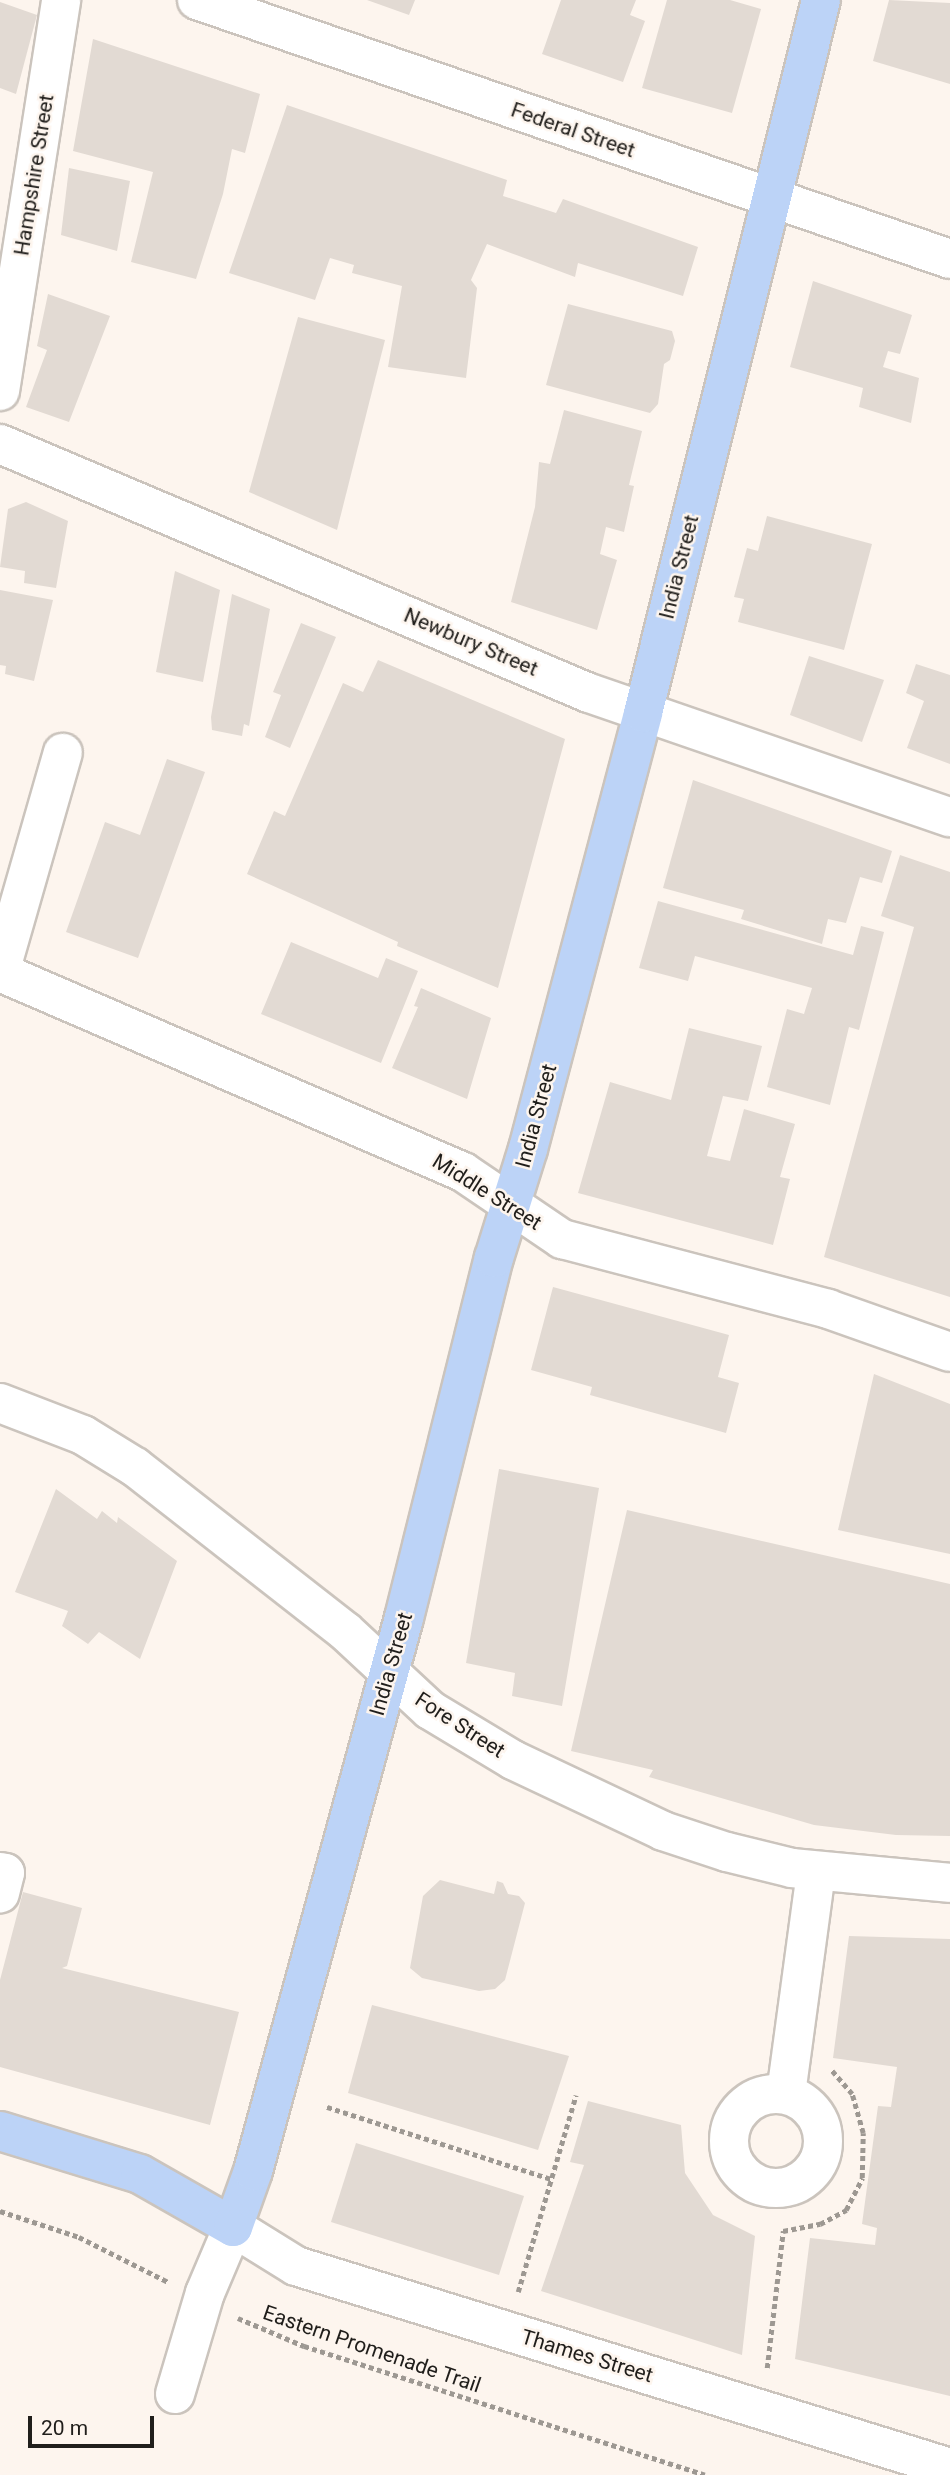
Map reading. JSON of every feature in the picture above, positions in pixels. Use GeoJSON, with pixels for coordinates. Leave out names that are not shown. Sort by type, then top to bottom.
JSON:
{"type":"FeatureCollection","features":[{"type":"Feature","properties":{"kind":"main road","name":"India Street"},"geometry":{"type":"LineString","coordinates":[[233,2227],[253,2171],[643,713],[774,200],[821,0]]}},
{"type":"Feature","properties":{"kind":"main road"},"geometry":{"type":"LineString","coordinates":[[0,2131],[140,2175],[233,2227]]}},
{"type":"Feature","properties":{"kind":"street","name":"Hampshire Street"},"geometry":{"type":"LineString","coordinates":[[0,391],[61,0]]}},
{"type":"Feature","properties":{"kind":"street","name":"Federal Street"},"geometry":{"type":"LineString","coordinates":[[197,0],[774,200],[950,258]]}},
{"type":"Feature","properties":{"kind":"street","name":"Newbury Street"},"geometry":{"type":"LineString","coordinates":[[0,444],[643,713],[950,817]]}},
{"type":"Feature","properties":{"kind":"street"},"geometry":{"type":"LineString","coordinates":[[0,972],[63,753]]}},
{"type":"Feature","properties":{"kind":"street","name":"Middle Street"},"geometry":{"type":"LineString","coordinates":[[0,972],[374,1130],[463,1172],[562,1239],[828,1309],[950,1352]]}},
{"type":"Feature","properties":{"kind":"street","name":"Fore Street"},"geometry":{"type":"LineString","coordinates":[[0,1403],[83,1436],[135,1467],[345,1630],[387,1673],[442,1717],[513,1760],[663,1831],[727,1852],[816,1871],[950,1883]]}},
{"type":"Feature","properties":{"kind":"street"},"geometry":{"type":"LineString","coordinates":[[786,2094],[816,1871]]}},
{"type":"Feature","properties":{"kind":"street"},"geometry":{"type":"LineString","coordinates":[[0,1872],[5,1873],[0,1892]]}},
{"type":"Feature","properties":{"kind":"street"},"geometry":{"type":"LineString","coordinates":[[175,2394],[203,2300],[233,2227]]}},
{"type":"Feature","properties":{"kind":"street","name":"Thames Street"},"geometry":{"type":"LineString","coordinates":[[233,2227],[296,2266],[950,2468]]}},
{"type":"Feature","properties":{"kind":"path"},"geometry":{"type":"LineString","coordinates":[[767,2368],[783,2231],[820,2224],[846,2210],[862,2178],[863,2133],[852,2094],[826,2064]]}},
{"type":"Feature","properties":{"kind":"path"},"geometry":{"type":"LineString","coordinates":[[518,2293],[576,2095]]}},
{"type":"Feature","properties":{"kind":"path"},"geometry":{"type":"LineString","coordinates":[[327,2107],[551,2179]]}},
{"type":"Feature","properties":{"kind":"path","name":"Eastern Promenade Trail"},"geometry":{"type":"LineString","coordinates":[[0,2211],[79,2236],[203,2300],[304,2346],[705,2475]]}},
{"type":"Feature","properties":{"kind":"building"},"geometry":{"type":"Polygon","coordinates":[[[367,0],[415,0],[409,15],[367,0]]]}},
{"type":"Feature","properties":{"kind":"building"},"geometry":{"type":"Polygon","coordinates":[[[561,0],[636,0],[630,15],[645,21],[623,82],[542,54],[561,0]]]}},
{"type":"Feature","properties":{"kind":"building"},"geometry":{"type":"Polygon","coordinates":[[[667,0],[730,0],[761,9],[732,113],[642,88],[667,0]]]}},
{"type":"Feature","properties":{"kind":"building"},"geometry":{"type":"Polygon","coordinates":[[[889,0],[950,3],[950,84],[873,61],[889,0]]]}},
{"type":"Feature","properties":{"kind":"building"},"geometry":{"type":"Polygon","coordinates":[[[0,2],[37,15],[16,94],[0,88],[0,2]]]}},
{"type":"Feature","properties":{"kind":"building"},"geometry":{"type":"Polygon","coordinates":[[[93,39],[260,94],[245,153],[232,149],[223,194],[196,279],[131,262],[153,172],[73,151],[93,39]]]}},
{"type":"Feature","properties":{"kind":"building"},"geometry":{"type":"Polygon","coordinates":[[[287,105],[507,180],[503,196],[556,213],[563,199],[698,247],[683,296],[578,263],[575,277],[487,244],[471,280],[477,288],[466,378],[388,367],[402,286],[352,273],[354,265],[330,258],[315,300],[229,273],[287,105]]]}},
{"type":"Feature","properties":{"kind":"building"},"geometry":{"type":"Polygon","coordinates":[[[69,168],[130,181],[117,251],[61,235],[69,168]]]}},
{"type":"Feature","properties":{"kind":"building"},"geometry":{"type":"Polygon","coordinates":[[[813,281],[912,315],[900,354],[888,351],[883,367],[919,378],[911,423],[859,407],[863,388],[790,367],[813,281]]]}},
{"type":"Feature","properties":{"kind":"building"},"geometry":{"type":"Polygon","coordinates":[[[48,294],[110,316],[69,422],[26,407],[47,350],[37,346],[48,294]]]}},
{"type":"Feature","properties":{"kind":"building"},"geometry":{"type":"Polygon","coordinates":[[[568,304],[672,331],[675,341],[670,360],[664,364],[658,404],[650,413],[546,385],[568,304]]]}},
{"type":"Feature","properties":{"kind":"building"},"geometry":{"type":"Polygon","coordinates":[[[298,317],[385,340],[337,530],[249,492],[298,317]]]}},
{"type":"Feature","properties":{"kind":"building"},"geometry":{"type":"Polygon","coordinates":[[[564,410],[642,431],[629,485],[634,486],[624,532],[606,527],[600,554],[617,560],[597,630],[511,602],[535,507],[539,462],[550,464],[564,410]]]}},
{"type":"Feature","properties":{"kind":"building"},"geometry":{"type":"Polygon","coordinates":[[[26,502],[68,521],[56,588],[24,583],[25,571],[0,567],[8,509],[26,502]]]}},
{"type":"Feature","properties":{"kind":"building"},"geometry":{"type":"Polygon","coordinates":[[[767,516],[872,544],[844,650],[738,622],[744,599],[734,597],[747,548],[758,551],[767,516]]]}},
{"type":"Feature","properties":{"kind":"building"},"geometry":{"type":"Polygon","coordinates":[[[175,571],[220,590],[203,682],[156,672],[175,571]]]}},
{"type":"Feature","properties":{"kind":"building"},"geometry":{"type":"Polygon","coordinates":[[[0,590],[53,600],[34,681],[5,674],[6,666],[0,665],[0,590]]]}},
{"type":"Feature","properties":{"kind":"building"},"geometry":{"type":"Polygon","coordinates":[[[232,594],[270,609],[249,726],[244,724],[242,736],[212,730],[211,717],[232,594]]]}},
{"type":"Feature","properties":{"kind":"building"},"geometry":{"type":"Polygon","coordinates":[[[301,623],[336,637],[290,748],[265,737],[281,695],[273,692],[301,623]]]}},
{"type":"Feature","properties":{"kind":"building"},"geometry":{"type":"Polygon","coordinates":[[[809,656],[884,680],[862,742],[790,715],[809,656]]]}},
{"type":"Feature","properties":{"kind":"building"},"geometry":{"type":"Polygon","coordinates":[[[378,660],[565,739],[498,988],[397,946],[398,942],[247,874],[274,811],[285,816],[343,683],[363,692],[378,660]]]}},
{"type":"Feature","properties":{"kind":"building"},"geometry":{"type":"Polygon","coordinates":[[[916,664],[950,675],[950,764],[907,748],[924,701],[906,693],[916,664]]]}},
{"type":"Feature","properties":{"kind":"building"},"geometry":{"type":"Polygon","coordinates":[[[167,759],[205,772],[138,958],[66,932],[105,822],[140,835],[167,759]]]}},
{"type":"Feature","properties":{"kind":"building"},"geometry":{"type":"Polygon","coordinates":[[[693,780],[892,851],[882,883],[860,877],[846,923],[828,919],[822,944],[741,919],[744,910],[663,888],[693,780]]]}},
{"type":"Feature","properties":{"kind":"building"},"geometry":{"type":"Polygon","coordinates":[[[900,855],[950,872],[950,1297],[824,1257],[914,927],[881,916],[900,855]]]}},
{"type":"Feature","properties":{"kind":"building"},"geometry":{"type":"Polygon","coordinates":[[[658,901],[853,955],[861,926],[884,932],[859,1030],[849,1027],[830,1105],[767,1087],[787,1009],[804,1014],[812,988],[695,956],[688,981],[639,968],[658,901]]]}},
{"type":"Feature","properties":{"kind":"building"},"geometry":{"type":"Polygon","coordinates":[[[291,942],[378,978],[386,958],[418,971],[381,1063],[261,1014],[291,942]]]}},
{"type":"Feature","properties":{"kind":"building"},"geometry":{"type":"Polygon","coordinates":[[[421,988],[491,1018],[467,1099],[392,1068],[418,1007],[414,1006],[421,988]]]}},
{"type":"Feature","properties":{"kind":"building"},"geometry":{"type":"Polygon","coordinates":[[[689,1028],[762,1046],[748,1101],[723,1096],[707,1156],[730,1161],[744,1109],[795,1124],[780,1177],[790,1179],[773,1245],[578,1193],[610,1082],[671,1100],[689,1028]]]}},
{"type":"Feature","properties":{"kind":"building"},"geometry":{"type":"Polygon","coordinates":[[[553,1287],[729,1335],[718,1377],[739,1383],[726,1433],[590,1395],[592,1387],[531,1370],[553,1287]]]}},
{"type":"Feature","properties":{"kind":"building"},"geometry":{"type":"Polygon","coordinates":[[[874,1374],[950,1404],[950,1554],[838,1530],[874,1374]]]}},
{"type":"Feature","properties":{"kind":"building"},"geometry":{"type":"Polygon","coordinates":[[[499,1469],[599,1488],[562,1706],[512,1696],[515,1673],[466,1663],[499,1469]]]}},
{"type":"Feature","properties":{"kind":"building"},"geometry":{"type":"Polygon","coordinates":[[[56,1489],[97,1519],[102,1511],[117,1523],[118,1517],[177,1561],[140,1659],[99,1632],[88,1644],[62,1626],[68,1611],[15,1592],[56,1489]]]}},
{"type":"Feature","properties":{"kind":"building"},"geometry":{"type":"Polygon","coordinates":[[[627,1510],[950,1584],[950,1836],[896,1835],[814,1825],[649,1777],[653,1770],[571,1751],[627,1510]]]}},
{"type":"Feature","properties":{"kind":"building"},"geometry":{"type":"Polygon","coordinates":[[[440,1880],[494,1894],[497,1881],[503,1883],[508,1894],[519,1896],[525,1903],[505,1980],[495,1989],[479,1991],[422,1978],[410,1968],[423,1896],[440,1880]]]}},
{"type":"Feature","properties":{"kind":"building"},"geometry":{"type":"Polygon","coordinates":[[[23,1892],[82,1908],[67,1966],[62,1968],[239,2012],[210,2125],[0,2067],[0,1980],[23,1892]]]}},
{"type":"Feature","properties":{"kind":"building"},"geometry":{"type":"Polygon","coordinates":[[[849,1936],[950,1939],[950,2396],[795,2359],[810,2238],[875,2245],[877,2228],[862,2224],[878,2106],[891,2107],[897,2067],[833,2058],[849,1936]]]}},
{"type":"Feature","properties":{"kind":"building"},"geometry":{"type":"Polygon","coordinates":[[[372,2005],[569,2056],[538,2150],[348,2093],[372,2005]]]}},
{"type":"Feature","properties":{"kind":"building"},"geometry":{"type":"Polygon","coordinates":[[[588,2101],[681,2125],[685,2173],[713,2215],[755,2236],[742,2355],[541,2291],[584,2165],[570,2162],[588,2101]]]}},
{"type":"Feature","properties":{"kind":"building"},"geometry":{"type":"Polygon","coordinates":[[[356,2143],[524,2196],[499,2275],[331,2222],[356,2143]]]}}]}
